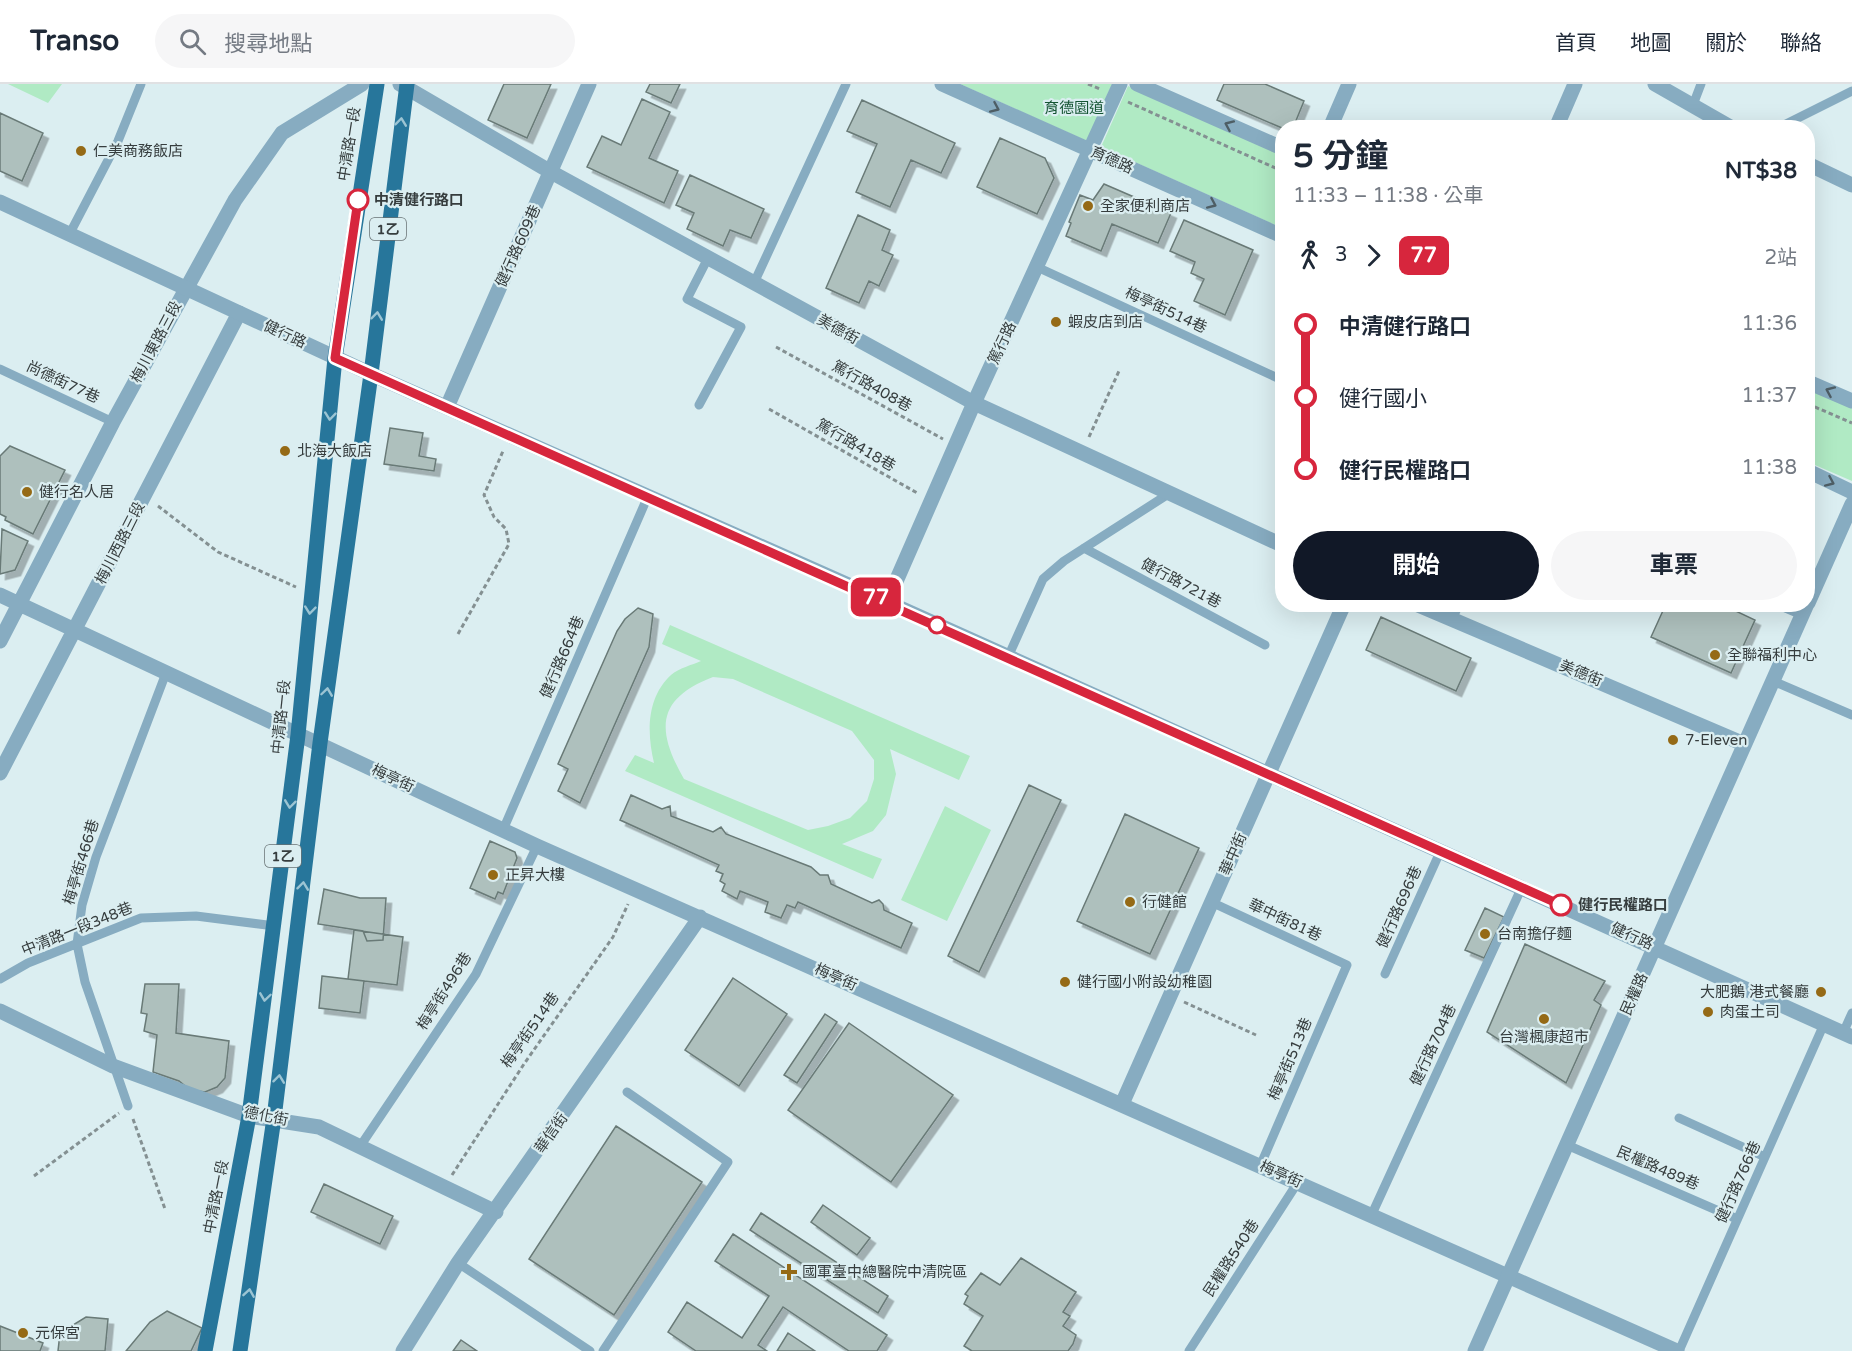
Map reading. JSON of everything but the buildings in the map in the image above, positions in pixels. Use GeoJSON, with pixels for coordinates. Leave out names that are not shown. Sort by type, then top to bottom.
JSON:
{"type":"FeatureCollection","features":[{"type":"Feature","properties":{"kind":"main road","name":"中清路一段"},"geometry":{"type":"LineString","coordinates":[[205,1351],[249,1116],[275,926],[298,735],[335,358],[377,84]]}},
{"type":"Feature","properties":{"kind":"main road","name":"1乙"},"geometry":{"type":"LineString","coordinates":[[240,1351],[274,1118],[320,743],[371,374],[405,85]]}},
{"type":"Feature","properties":{"kind":"street","name":"梅川東路三段"},"geometry":{"type":"LineString","coordinates":[[0,641],[113,422],[235,200],[282,133],[362,84]]}},
{"type":"Feature","properties":{"kind":"street","name":"健行路609巷"},"geometry":{"type":"LineString","coordinates":[[447,407],[589,84]]}},
{"type":"Feature","properties":{"kind":"street","name":"育德路"},"geometry":{"type":"LineString","coordinates":[[942,84],[1275,233]]}},
{"type":"Feature","properties":{"kind":"street"},"geometry":{"type":"LineString","coordinates":[[1137,84],[1275,145]]}},
{"type":"Feature","properties":{"kind":"street"},"geometry":{"type":"LineString","coordinates":[[1333,120],[1349,84]]}},
{"type":"Feature","properties":{"kind":"street"},"geometry":{"type":"LineString","coordinates":[[1559,120],[1575,84]]}},
{"type":"Feature","properties":{"kind":"street"},"geometry":{"type":"LineString","coordinates":[[1655,84],[1718,120]]}},
{"type":"Feature","properties":{"kind":"street","name":"美德街"},"geometry":{"type":"LineString","coordinates":[[405,85],[551,172],[974,403],[1275,542]]}},
{"type":"Feature","properties":{"kind":"street","name":"篤行路"},"geometry":{"type":"LineString","coordinates":[[887,603],[974,403],[1117,90]]}},
{"type":"Feature","properties":{"kind":"street"},"geometry":{"type":"LineString","coordinates":[[1815,167],[1852,185]]}},
{"type":"Feature","properties":{"kind":"street","name":"健行路"},"geometry":{"type":"LineString","coordinates":[[0,202],[335,358],[1008,657],[1268,776],[1848,1035]]}},
{"type":"Feature","properties":{"kind":"street","name":"梅川西路三段"},"geometry":{"type":"LineString","coordinates":[[0,774],[239,313]]}},
{"type":"Feature","properties":{"kind":"street"},"geometry":{"type":"LineString","coordinates":[[1815,385],[1852,401]]}},
{"type":"Feature","properties":{"kind":"street"},"geometry":{"type":"LineString","coordinates":[[1815,474],[1852,492]]}},
{"type":"Feature","properties":{"kind":"street","name":"民權路"},"geometry":{"type":"LineString","coordinates":[[1815,588],[1852,504]]}},
{"type":"Feature","properties":{"kind":"street","name":"梅亭街"},"geometry":{"type":"LineString","coordinates":[[0,595],[537,846],[1261,1164],[1509,1276],[1660,1348],[1678,1351]]}},
{"type":"Feature","properties":{"kind":"street","name":"華中街"},"geometry":{"type":"LineString","coordinates":[[1122,1104],[1340,612]]}},
{"type":"Feature","properties":{"kind":"street","name":"美德街"},"geometry":{"type":"LineString","coordinates":[[1434,612],[1744,744]]}},
{"type":"Feature","properties":{"kind":"street","name":"民權路"},"geometry":{"type":"LineString","coordinates":[[1475,1351],[1804,612]]}},
{"type":"Feature","properties":{"kind":"street","name":"華信街"},"geometry":{"type":"LineString","coordinates":[[403,1351],[458,1263],[496,1212],[700,917]]}},
{"type":"Feature","properties":{"kind":"street","name":"德化街"},"geometry":{"type":"LineString","coordinates":[[0,1011],[114,1066],[249,1116],[274,1118],[319,1127],[361,1144],[496,1212]]}},
{"type":"Feature","properties":{"kind":"lane"},"geometry":{"type":"LineString","coordinates":[[69,235],[118,141],[141,84]]}},
{"type":"Feature","properties":{"kind":"lane"},"geometry":{"type":"LineString","coordinates":[[754,283],[846,84]]}},
{"type":"Feature","properties":{"kind":"lane"},"geometry":{"type":"LineString","coordinates":[[1693,105],[1701,84]]}},
{"type":"Feature","properties":{"kind":"lane"},"geometry":{"type":"LineString","coordinates":[[1794,120],[1852,91]]}},
{"type":"Feature","properties":{"kind":"lane"},"geometry":{"type":"LineString","coordinates":[[699,405],[741,327],[687,298],[708,258]]}},
{"type":"Feature","properties":{"kind":"lane","name":"梅亭街514巷"},"geometry":{"type":"LineString","coordinates":[[1037,267],[1275,377]]}},
{"type":"Feature","properties":{"kind":"lane","name":"尚德街77巷"},"geometry":{"type":"LineString","coordinates":[[0,369],[113,422]]}},
{"type":"Feature","properties":{"kind":"lane"},"geometry":{"type":"LineString","coordinates":[[1008,657],[1043,579],[1084,548],[1170,493]]}},
{"type":"Feature","properties":{"kind":"lane","name":"健行路664巷"},"geometry":{"type":"LineString","coordinates":[[503,830],[648,496]]}},
{"type":"Feature","properties":{"kind":"lane","name":"健行路721巷"},"geometry":{"type":"LineString","coordinates":[[1084,548],[1265,645]]}},
{"type":"Feature","properties":{"kind":"lane"},"geometry":{"type":"LineString","coordinates":[[1452,620],[1456,612]]}},
{"type":"Feature","properties":{"kind":"lane","name":"梅亭街466巷"},"geometry":{"type":"LineString","coordinates":[[128,1106],[85,982],[77,944],[82,905],[96,857],[166,673]]}},
{"type":"Feature","properties":{"kind":"lane"},"geometry":{"type":"LineString","coordinates":[[1773,681],[1852,715]]}},
{"type":"Feature","properties":{"kind":"lane","name":"梅亭街496巷"},"geometry":{"type":"LineString","coordinates":[[361,1144],[476,974],[537,846]]}},
{"type":"Feature","properties":{"kind":"lane","name":"健行路696巷"},"geometry":{"type":"LineString","coordinates":[[1385,974],[1440,852]]}},
{"type":"Feature","properties":{"kind":"lane","name":"健行路704巷"},"geometry":{"type":"LineString","coordinates":[[1372,1214],[1521,889]]}},
{"type":"Feature","properties":{"kind":"lane","name":"華中街81巷"},"geometry":{"type":"LineString","coordinates":[[1211,902],[1347,965]]}},
{"type":"Feature","properties":{"kind":"lane","name":"中清路一段348巷"},"geometry":{"type":"LineString","coordinates":[[0,979],[28,963],[141,918],[196,916],[275,926]]}},
{"type":"Feature","properties":{"kind":"lane","name":"梅亭街513巷"},"geometry":{"type":"LineString","coordinates":[[1261,1164],[1347,965]]}},
{"type":"Feature","properties":{"kind":"lane"},"geometry":{"type":"LineString","coordinates":[[1848,1035],[1852,1013]]}},
{"type":"Feature","properties":{"kind":"lane","name":"健行路766巷"},"geometry":{"type":"LineString","coordinates":[[1678,1351],[1824,1024]]}},
{"type":"Feature","properties":{"kind":"lane"},"geometry":{"type":"LineString","coordinates":[[603,1351],[728,1162],[627,1092]]}},
{"type":"Feature","properties":{"kind":"lane"},"geometry":{"type":"LineString","coordinates":[[1678,1118],[1765,1157]]}},
{"type":"Feature","properties":{"kind":"lane","name":"民權路489巷"},"geometry":{"type":"LineString","coordinates":[[1567,1145],[1737,1219]]}},
{"type":"Feature","properties":{"kind":"lane","name":"民權路540巷"},"geometry":{"type":"LineString","coordinates":[[1189,1351],[1298,1182]]}},
{"type":"Feature","properties":{"kind":"lane"},"geometry":{"type":"LineString","coordinates":[[458,1263],[590,1351]]}},
{"type":"Feature","properties":{"kind":"path"},"geometry":{"type":"LineString","coordinates":[[1088,84],[1117,90],[1275,168]]}},
{"type":"Feature","properties":{"kind":"path","name":"篤行路408巷"},"geometry":{"type":"LineString","coordinates":[[776,347],[955,446]]}},
{"type":"Feature","properties":{"kind":"path"},"geometry":{"type":"LineString","coordinates":[[1082,453],[1119,371]]}},
{"type":"Feature","properties":{"kind":"path"},"geometry":{"type":"LineString","coordinates":[[1815,407],[1852,423]]}},
{"type":"Feature","properties":{"kind":"path","name":"篤行路418巷"},"geometry":{"type":"LineString","coordinates":[[769,409],[931,501]]}},
{"type":"Feature","properties":{"kind":"path"},"geometry":{"type":"LineString","coordinates":[[458,634],[509,544],[506,530],[494,517],[484,495],[510,435]]}},
{"type":"Feature","properties":{"kind":"path"},"geometry":{"type":"LineString","coordinates":[[144,496],[219,552],[312,594]]}},
{"type":"Feature","properties":{"kind":"path","name":"梅亭街514巷"},"geometry":{"type":"LineString","coordinates":[[445,1186],[524,1064],[613,937],[635,889]]}},
{"type":"Feature","properties":{"kind":"path"},"geometry":{"type":"LineString","coordinates":[[1170,995],[1256,1035]]}},
{"type":"Feature","properties":{"kind":"path"},"geometry":{"type":"LineString","coordinates":[[34,1176],[128,1106],[165,1209]]}},
{"type":"Feature","properties":{"kind":"green space"},"geometry":{"type":"Polygon","coordinates":[[[8,84],[62,84],[48,103],[8,84]]]}},
{"type":"Feature","properties":{"kind":"green space","name":"育德園道"},"geometry":{"type":"Polygon","coordinates":[[[960,84],[1112,84],[1087,141],[960,84]]]}},
{"type":"Feature","properties":{"kind":"green space","name":"育德園道"},"geometry":{"type":"Polygon","coordinates":[[[1128,86],[1275,152],[1275,225],[1101,147],[1128,86]]]}},
{"type":"Feature","properties":{"kind":"green space"},"geometry":{"type":"Polygon","coordinates":[[[1815,390],[1852,407],[1852,481],[1815,465],[1815,390]]]}},
{"type":"Feature","properties":{"kind":"green space"},"geometry":{"type":"Polygon","coordinates":[[[670,625],[970,756],[959,780],[890,749],[896,774],[886,815],[873,831],[842,844],[882,859],[873,879],[625,771],[635,755],[654,763],[650,740],[650,717],[657,694],[671,675],[701,661],[662,644],[670,625]],[[713,677],[680,695],[671,706],[666,731],[675,761],[684,779],[808,830],[850,818],[867,801],[874,779],[874,760],[852,731],[733,679],[713,677]]]}},
{"type":"Feature","properties":{"kind":"green space"},"geometry":{"type":"Polygon","coordinates":[[[945,806],[991,830],[947,921],[901,900],[945,806]]]}},
{"type":"Feature","properties":{"kind":"bus line","name":"77"},"geometry":{"type":"LineString","coordinates":[[358,200],[335,358],[1561,905]]}},
{"type":"Feature","properties":{"kind":"place","name":"仁美商務飯店"},"geometry":{"type":"Point","coordinates":[81,151]}},
{"type":"Feature","properties":{"kind":"place","name":"中清健行路口"},"geometry":{"type":"Point","coordinates":[358,200]}},
{"type":"Feature","properties":{"kind":"place","name":"全家便利商店"},"geometry":{"type":"Point","coordinates":[1088,206]}},
{"type":"Feature","properties":{"kind":"place","name":"蝦皮店到店"},"geometry":{"type":"Point","coordinates":[1056,322]}},
{"type":"Feature","properties":{"kind":"place","name":"北海大飯店"},"geometry":{"type":"Point","coordinates":[285,451]}},
{"type":"Feature","properties":{"kind":"place","name":"健行名人居"},"geometry":{"type":"Point","coordinates":[27,492]}},
{"type":"Feature","properties":{"kind":"place","name":"全聯福利中心"},"geometry":{"type":"Point","coordinates":[1715,655]}},
{"type":"Feature","properties":{"kind":"place","name":"7-Eleven"},"geometry":{"type":"Point","coordinates":[1673,740]}},
{"type":"Feature","properties":{"kind":"place","name":"正昇大樓"},"geometry":{"type":"Point","coordinates":[493,875]}},
{"type":"Feature","properties":{"kind":"place","name":"行健館"},"geometry":{"type":"Point","coordinates":[1130,902]}},
{"type":"Feature","properties":{"kind":"place","name":"健行民權路口"},"geometry":{"type":"Point","coordinates":[1561,905]}},
{"type":"Feature","properties":{"kind":"place","name":"台南擔仔麵"},"geometry":{"type":"Point","coordinates":[1485,934]}},
{"type":"Feature","properties":{"kind":"place","name":"健行國小附設幼稚園"},"geometry":{"type":"Point","coordinates":[1065,982]}},
{"type":"Feature","properties":{"kind":"place","name":"大肥鵝 港式餐廳"},"geometry":{"type":"Point","coordinates":[1821,992]}},
{"type":"Feature","properties":{"kind":"place","name":"肉蛋土司"},"geometry":{"type":"Point","coordinates":[1708,1012]}},
{"type":"Feature","properties":{"kind":"place","name":"台灣楓康超市"},"geometry":{"type":"Point","coordinates":[1544,1019]}},
{"type":"Feature","properties":{"kind":"place","name":"國軍臺中總醫院中清院區"},"geometry":{"type":"Point","coordinates":[789,1272]}},
{"type":"Feature","properties":{"kind":"place","name":"元保宮"},"geometry":{"type":"Point","coordinates":[23,1333]}}]}
